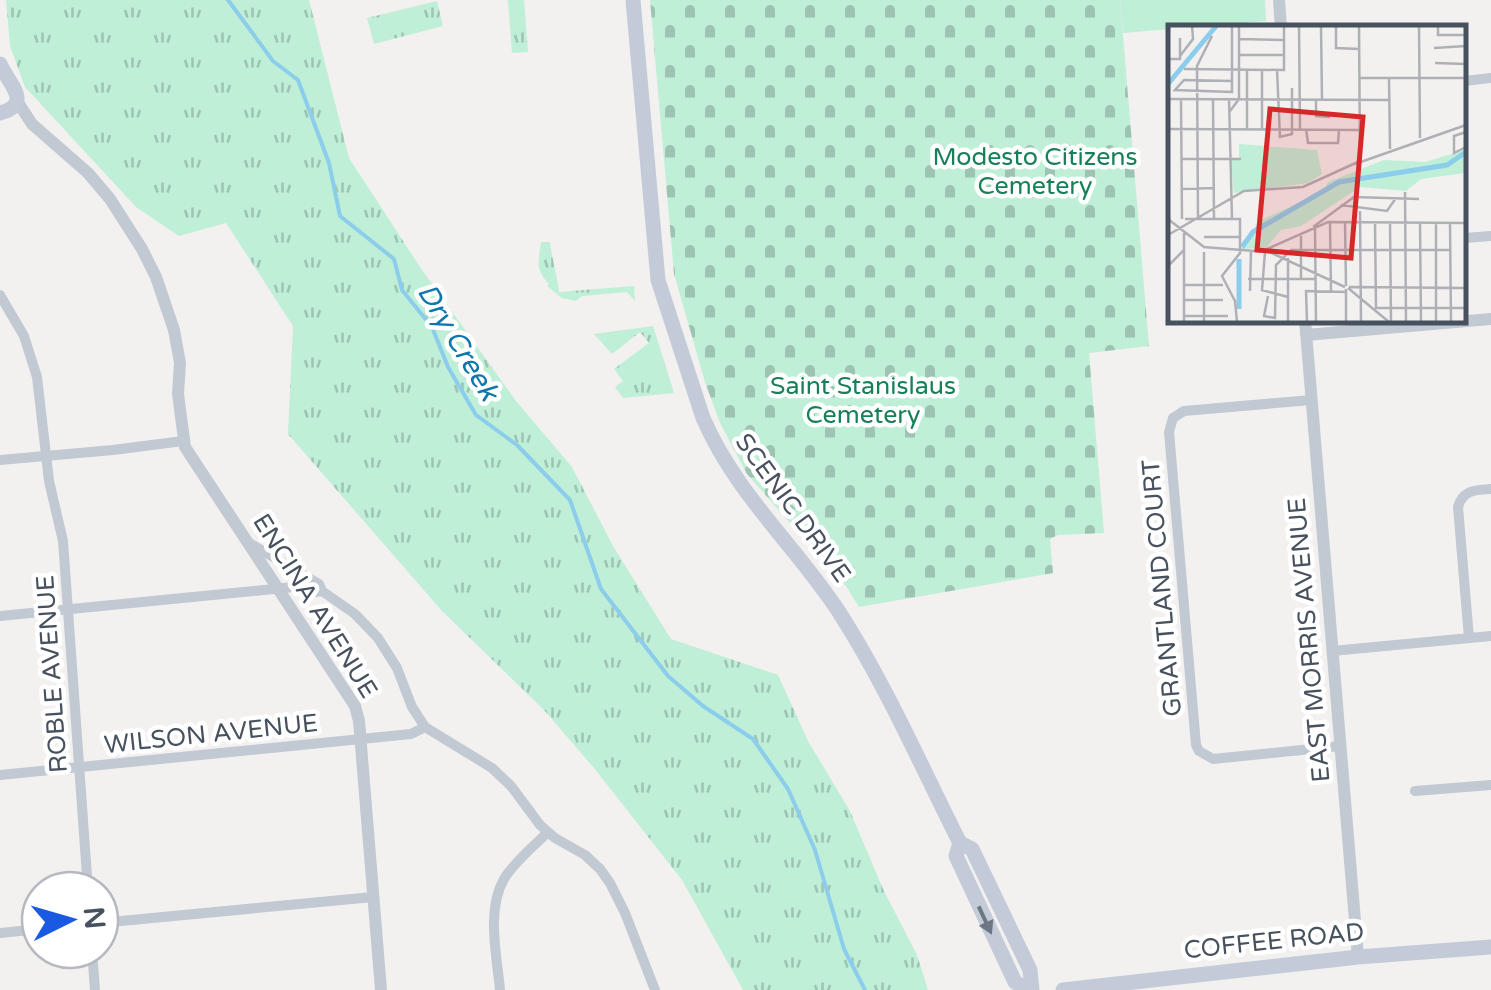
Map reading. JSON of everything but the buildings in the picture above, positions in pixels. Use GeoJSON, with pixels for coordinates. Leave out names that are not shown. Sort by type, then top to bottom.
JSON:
{"type":"FeatureCollection","features":[{"type":"Feature","properties":{"kind":"main road","name":"SCENIC DRIVE"},"geometry":{"type":"LineString","coordinates":[[633,0],[658,280],[703,418],[734,477],[814,578],[849,630],[960,844],[956,856],[1015,982],[1030,990]]}},
{"type":"Feature","properties":{"kind":"main road"},"geometry":{"type":"LineString","coordinates":[[0,64],[5,81],[16,91],[5,112]]}},
{"type":"Feature","properties":{"kind":"main road","name":"COFFEE ROAD"},"geometry":{"type":"LineString","coordinates":[[1063,990],[1358,957],[1491,947]]}},
{"type":"Feature","properties":{"kind":"street"},"geometry":{"type":"LineString","coordinates":[[1279,0],[1282,25]]}},
{"type":"Feature","properties":{"kind":"street"},"geometry":{"type":"LineString","coordinates":[[1466,80],[1491,78]]}},
{"type":"Feature","properties":{"kind":"street"},"geometry":{"type":"LineString","coordinates":[[0,460],[183,440],[178,394],[180,363],[174,330],[142,249],[110,199],[68,154],[32,124],[5,112]]}},
{"type":"Feature","properties":{"kind":"street"},"geometry":{"type":"LineString","coordinates":[[1466,238],[1491,236]]}},
{"type":"Feature","properties":{"kind":"street","name":"ROBLE AVENUE"},"geometry":{"type":"LineString","coordinates":[[0,295],[32,356],[49,481],[63,541],[87,870]]}},
{"type":"Feature","properties":{"kind":"street"},"geometry":{"type":"LineString","coordinates":[[1466,321],[1491,319]]}},
{"type":"Feature","properties":{"kind":"street","name":"EAST MORRIS AVENUE"},"geometry":{"type":"LineString","coordinates":[[1305,322],[1358,957]]}},
{"type":"Feature","properties":{"kind":"street"},"geometry":{"type":"LineString","coordinates":[[1306,336],[1458,322]]}},
{"type":"Feature","properties":{"kind":"street","name":"GRANTLAND COURT"},"geometry":{"type":"LineString","coordinates":[[1311,400],[1184,411],[1173,418],[1169,432],[1199,751],[1213,758],[1340,746]]}},
{"type":"Feature","properties":{"kind":"street","name":"ENCINA AVENUE"},"geometry":{"type":"LineString","coordinates":[[183,440],[354,703],[381,990]]}},
{"type":"Feature","properties":{"kind":"street"},"geometry":{"type":"LineString","coordinates":[[1468,638],[1458,507],[1468,492],[1491,489]]}},
{"type":"Feature","properties":{"kind":"street"},"geometry":{"type":"LineString","coordinates":[[250,544],[319,584],[322,591],[355,614],[378,638],[397,668],[424,727],[500,774],[548,832],[590,860],[610,882],[655,990]]}},
{"type":"Feature","properties":{"kind":"street"},"geometry":{"type":"LineString","coordinates":[[0,616],[296,587],[322,591]]}},
{"type":"Feature","properties":{"kind":"street"},"geometry":{"type":"LineString","coordinates":[[1332,651],[1491,636]]}},
{"type":"Feature","properties":{"kind":"street","name":"WILSON AVENUE"},"geometry":{"type":"LineString","coordinates":[[0,776],[412,734],[424,727]]}},
{"type":"Feature","properties":{"kind":"street"},"geometry":{"type":"LineString","coordinates":[[1416,791],[1491,785]]}},
{"type":"Feature","properties":{"kind":"street"},"geometry":{"type":"LineString","coordinates":[[500,990],[495,918],[500,891],[507,874],[548,832]]}},
{"type":"Feature","properties":{"kind":"street"},"geometry":{"type":"LineString","coordinates":[[120,921],[374,898]]}},
{"type":"Feature","properties":{"kind":"green space"},"geometry":{"type":"Polygon","coordinates":[[[6,0],[309,0],[349,158],[420,267],[516,401],[572,467],[613,546],[671,639],[778,675],[808,741],[850,811],[917,955],[928,990],[743,990],[682,880],[594,768],[544,710],[442,611],[288,434],[293,326],[226,223],[179,236],[136,207],[25,87],[10,46],[6,0]]]}},
{"type":"Feature","properties":{"kind":"green space"},"geometry":{"type":"Polygon","coordinates":[[[508,0],[524,0],[528,52],[512,53],[508,0]]]}},
{"type":"Feature","properties":{"kind":"green space"},"geometry":{"type":"Polygon","coordinates":[[[650,0],[1120,0],[1149,346],[1089,353],[1104,533],[1058,535],[1050,539],[1053,573],[859,607],[846,586],[747,474],[720,423],[705,382],[674,274],[650,0]]]}},
{"type":"Feature","properties":{"kind":"green space"},"geometry":{"type":"Polygon","coordinates":[[[1120,0],[1265,0],[1266,21],[1168,25],[1168,29],[1123,33],[1120,0]]]}},
{"type":"Feature","properties":{"kind":"green space"},"geometry":{"type":"Polygon","coordinates":[[[437,1],[443,26],[374,44],[367,18],[437,1]]]}},
{"type":"Feature","properties":{"kind":"green space"},"geometry":{"type":"Polygon","coordinates":[[[541,242],[550,242],[559,292],[634,286],[635,301],[627,292],[582,296],[576,301],[562,298],[547,286],[539,269],[541,242]]]}},
{"type":"Feature","properties":{"kind":"green space"},"geometry":{"type":"Polygon","coordinates":[[[653,326],[674,393],[623,398],[615,387],[623,381],[614,369],[649,343],[640,332],[612,354],[594,334],[653,326]]]}},
{"type":"Feature","properties":{"kind":"waterway","name":"Dry Creek"},"geometry":{"type":"LineString","coordinates":[[228,0],[273,61],[298,80],[329,163],[340,216],[394,259],[402,290],[432,327],[448,367],[476,415],[517,445],[570,500],[601,589],[668,676],[703,706],[753,739],[788,789],[815,850],[844,949],[865,990]]}},
{"type":"Feature","properties":{"kind":"park label","name":"Modesto Citizens Cemetery"},"geometry":{"type":"Point","coordinates":[1035,172]}},
{"type":"Feature","properties":{"kind":"park label","name":"Saint Stanislaus Cemetery"},"geometry":{"type":"Point","coordinates":[863,400]}}]}
